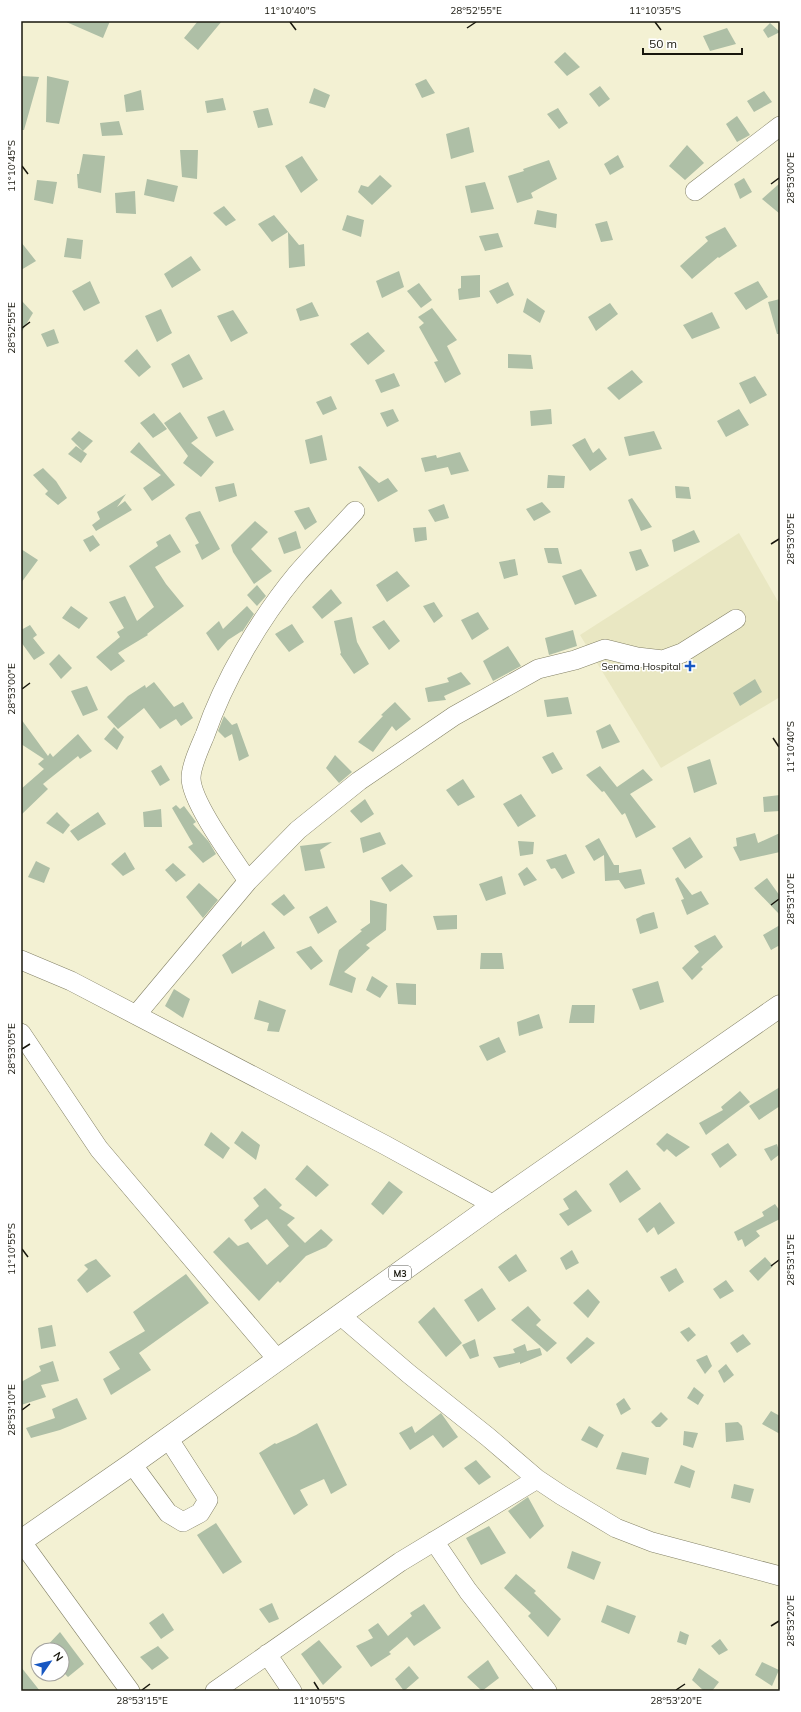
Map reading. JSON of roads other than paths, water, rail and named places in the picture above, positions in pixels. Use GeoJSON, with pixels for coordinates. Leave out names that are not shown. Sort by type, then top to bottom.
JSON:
{"type":"FeatureCollection","features":[{"type":"Feature","properties":{"kind":"main road","name":"M3"},"geometry":{"type":"LineString","coordinates":[[21,1541],[132,1464],[494,1205],[780,1006]]}},
{"type":"Feature","properties":{"kind":"street"},"geometry":{"type":"LineString","coordinates":[[695,191],[780,126]]}},
{"type":"Feature","properties":{"kind":"street"},"geometry":{"type":"LineString","coordinates":[[248,881],[212,828],[195,792],[191,778],[196,760],[215,706],[258,627],[296,576],[355,511]]}},
{"type":"Feature","properties":{"kind":"street"},"geometry":{"type":"LineString","coordinates":[[136,1015],[248,881],[298,830],[359,781],[454,716],[538,669],[605,649],[637,657],[663,660],[682,653],[736,619]]}},
{"type":"Feature","properties":{"kind":"street"},"geometry":{"type":"LineString","coordinates":[[21,960],[71,981],[385,1144],[494,1205]]}},
{"type":"Feature","properties":{"kind":"street"},"geometry":{"type":"LineString","coordinates":[[21,1033],[99,1149],[278,1360]]}},
{"type":"Feature","properties":{"kind":"street"},"geometry":{"type":"LineString","coordinates":[[340,1314],[409,1374],[488,1437],[537,1479],[616,1528],[652,1542],[780,1576]]}},
{"type":"Feature","properties":{"kind":"street"},"geometry":{"type":"LineString","coordinates":[[132,1464],[168,1513],[183,1522],[200,1514],[208,1500],[168,1438]]}},
{"type":"Feature","properties":{"kind":"street"},"geometry":{"type":"LineString","coordinates":[[215,1691],[400,1562],[537,1479]]}},
{"type":"Feature","properties":{"kind":"street"},"geometry":{"type":"LineString","coordinates":[[21,1541],[130,1691]]}},
{"type":"Feature","properties":{"kind":"street"},"geometry":{"type":"LineString","coordinates":[[434,1541],[468,1591],[547,1691]]}},
{"type":"Feature","properties":{"kind":"street"},"geometry":{"type":"LineString","coordinates":[[267,1654],[292,1691]]}},
{"type":"Feature","properties":{"kind":"place","name":"Senama Hospital"},"geometry":{"type":"Point","coordinates":[690,666]}}]}
